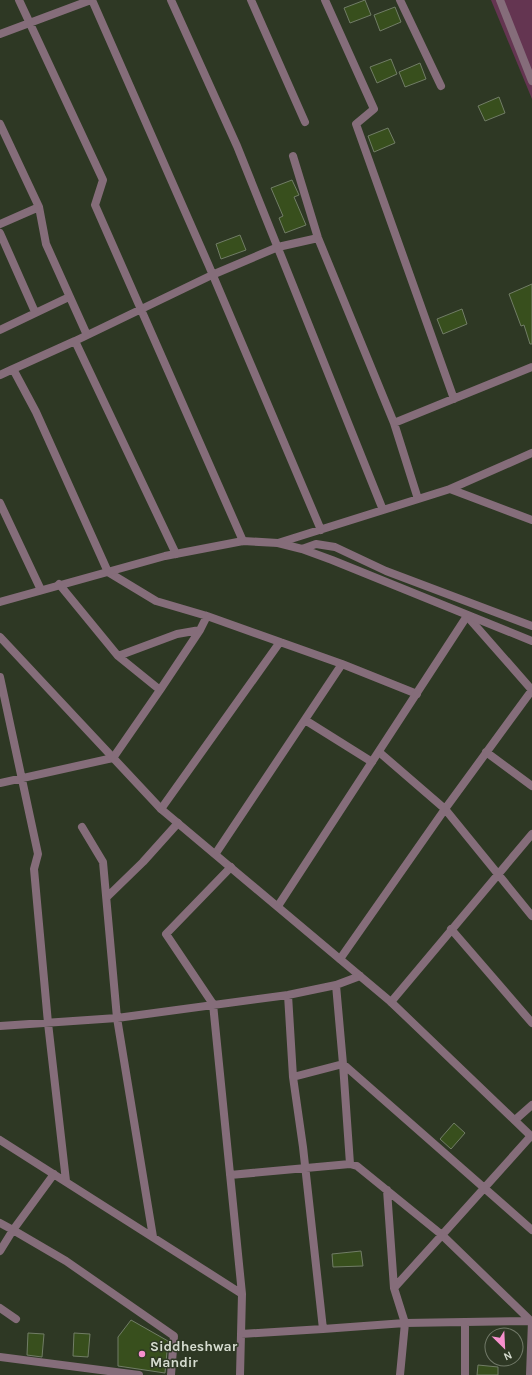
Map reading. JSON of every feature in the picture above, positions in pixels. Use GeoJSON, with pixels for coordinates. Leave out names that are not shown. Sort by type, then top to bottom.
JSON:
{"type":"FeatureCollection","features":[{"type":"Feature","properties":{"kind":"street"},"geometry":{"type":"LineString","coordinates":[[19,0],[103,180],[95,205],[139,308],[243,541]]}},
{"type":"Feature","properties":{"kind":"street"},"geometry":{"type":"LineString","coordinates":[[0,34],[91,0],[212,275],[321,530]]}},
{"type":"Feature","properties":{"kind":"street"},"geometry":{"type":"LineString","coordinates":[[172,0],[237,146],[383,510]]}},
{"type":"Feature","properties":{"kind":"street"},"geometry":{"type":"LineString","coordinates":[[251,0],[305,122]]}},
{"type":"Feature","properties":{"kind":"street"},"geometry":{"type":"LineString","coordinates":[[325,0],[374,109],[356,124],[454,399]]}},
{"type":"Feature","properties":{"kind":"street"},"geometry":{"type":"LineString","coordinates":[[400,0],[441,86]]}},
{"type":"Feature","properties":{"kind":"street"},"geometry":{"type":"LineString","coordinates":[[500,0],[532,81]]}},
{"type":"Feature","properties":{"kind":"street"},"geometry":{"type":"LineString","coordinates":[[0,124],[39,207],[46,244],[87,335]]}},
{"type":"Feature","properties":{"kind":"street"},"geometry":{"type":"LineString","coordinates":[[293,156],[318,238],[394,423],[418,499]]}},
{"type":"Feature","properties":{"kind":"street"},"geometry":{"type":"LineString","coordinates":[[0,224],[39,207]]}},
{"type":"Feature","properties":{"kind":"street"},"geometry":{"type":"LineString","coordinates":[[0,234],[35,312]]}},
{"type":"Feature","properties":{"kind":"street"},"geometry":{"type":"LineString","coordinates":[[0,375],[75,341],[139,308],[212,275],[278,247],[318,238]]}},
{"type":"Feature","properties":{"kind":"street"},"geometry":{"type":"LineString","coordinates":[[0,330],[69,297]]}},
{"type":"Feature","properties":{"kind":"street"},"geometry":{"type":"LineString","coordinates":[[75,341],[176,554]]}},
{"type":"Feature","properties":{"kind":"street"},"geometry":{"type":"LineString","coordinates":[[394,423],[532,367]]}},
{"type":"Feature","properties":{"kind":"street"},"geometry":{"type":"LineString","coordinates":[[13,369],[36,412],[108,572],[156,601],[207,616],[342,664],[417,694]]}},
{"type":"Feature","properties":{"kind":"street"},"geometry":{"type":"LineString","coordinates":[[278,543],[450,489],[532,453]]}},
{"type":"Feature","properties":{"kind":"street"},"geometry":{"type":"LineString","coordinates":[[450,489],[532,520]]}},
{"type":"Feature","properties":{"kind":"street"},"geometry":{"type":"LineString","coordinates":[[0,503],[41,590]]}},
{"type":"Feature","properties":{"kind":"street"},"geometry":{"type":"LineString","coordinates":[[0,602],[60,584],[176,554],[243,541],[278,543],[302,549],[468,616],[532,640]]}},
{"type":"Feature","properties":{"kind":"street"},"geometry":{"type":"LineString","coordinates":[[302,549],[316,544],[335,547],[386,571],[532,626]]}},
{"type":"Feature","properties":{"kind":"street"},"geometry":{"type":"LineString","coordinates":[[60,584],[118,656],[160,690]]}},
{"type":"Feature","properties":{"kind":"street"},"geometry":{"type":"LineString","coordinates":[[0,783],[113,758],[200,630],[207,616]]}},
{"type":"Feature","properties":{"kind":"street"},"geometry":{"type":"LineString","coordinates":[[340,959],[445,808],[532,690],[468,616]]}},
{"type":"Feature","properties":{"kind":"street"},"geometry":{"type":"LineString","coordinates":[[278,906],[468,616]]}},
{"type":"Feature","properties":{"kind":"street"},"geometry":{"type":"LineString","coordinates":[[118,656],[177,634],[200,630]]}},
{"type":"Feature","properties":{"kind":"street"},"geometry":{"type":"LineString","coordinates":[[0,637],[162,809],[391,1002],[531,1136],[394,1288]]}},
{"type":"Feature","properties":{"kind":"street"},"geometry":{"type":"LineString","coordinates":[[162,809],[280,642]]}},
{"type":"Feature","properties":{"kind":"street"},"geometry":{"type":"LineString","coordinates":[[216,854],[342,664]]}},
{"type":"Feature","properties":{"kind":"street"},"geometry":{"type":"LineString","coordinates":[[0,677],[38,854],[34,869],[48,1023],[66,1180]]}},
{"type":"Feature","properties":{"kind":"street"},"geometry":{"type":"LineString","coordinates":[[305,720],[372,762]]}},
{"type":"Feature","properties":{"kind":"street"},"geometry":{"type":"LineString","coordinates":[[379,752],[445,808],[532,916]]}},
{"type":"Feature","properties":{"kind":"street"},"geometry":{"type":"LineString","coordinates":[[486,752],[532,786]]}},
{"type":"Feature","properties":{"kind":"street"},"geometry":{"type":"LineString","coordinates":[[107,897],[143,862],[178,823]]}},
{"type":"Feature","properties":{"kind":"street"},"geometry":{"type":"LineString","coordinates":[[82,827],[103,862],[117,1018],[153,1237]]}},
{"type":"Feature","properties":{"kind":"street"},"geometry":{"type":"LineString","coordinates":[[391,1002],[532,834]]}},
{"type":"Feature","properties":{"kind":"street"},"geometry":{"type":"LineString","coordinates":[[231,867],[166,934],[213,1004],[242,1294],[240,1375]]}},
{"type":"Feature","properties":{"kind":"street"},"geometry":{"type":"LineString","coordinates":[[451,929],[532,1023]]}},
{"type":"Feature","properties":{"kind":"street"},"geometry":{"type":"LineString","coordinates":[[0,1026],[117,1018],[288,995],[336,985],[360,976]]}},
{"type":"Feature","properties":{"kind":"street"},"geometry":{"type":"LineString","coordinates":[[336,985],[350,1164]]}},
{"type":"Feature","properties":{"kind":"street"},"geometry":{"type":"LineString","coordinates":[[288,995],[293,1077],[305,1167],[323,1329]]}},
{"type":"Feature","properties":{"kind":"street"},"geometry":{"type":"LineString","coordinates":[[293,1077],[343,1064]]}},
{"type":"Feature","properties":{"kind":"street"},"geometry":{"type":"LineString","coordinates":[[343,1064],[532,1230]]}},
{"type":"Feature","properties":{"kind":"street"},"geometry":{"type":"LineString","coordinates":[[515,1120],[532,1105]]}},
{"type":"Feature","properties":{"kind":"street"},"geometry":{"type":"LineString","coordinates":[[0,1140],[66,1180],[242,1294]]}},
{"type":"Feature","properties":{"kind":"street"},"geometry":{"type":"LineString","coordinates":[[230,1175],[305,1167],[350,1164],[357,1166],[442,1235],[531,1321],[530,1375]]}},
{"type":"Feature","properties":{"kind":"street"},"geometry":{"type":"LineString","coordinates":[[0,1251],[13,1230],[54,1174]]}},
{"type":"Feature","properties":{"kind":"street"},"geometry":{"type":"LineString","coordinates":[[386,1190],[394,1288],[405,1323],[400,1375]]}},
{"type":"Feature","properties":{"kind":"street"},"geometry":{"type":"LineString","coordinates":[[0,1222],[66,1262],[174,1336],[171,1375]]}},
{"type":"Feature","properties":{"kind":"street"},"geometry":{"type":"LineString","coordinates":[[0,1308],[16,1319]]}},
{"type":"Feature","properties":{"kind":"street"},"geometry":{"type":"LineString","coordinates":[[241,1334],[405,1323],[531,1321]]}},
{"type":"Feature","properties":{"kind":"street"},"geometry":{"type":"LineString","coordinates":[[465,1322],[465,1375]]}},
{"type":"Feature","properties":{"kind":"street"},"geometry":{"type":"LineString","coordinates":[[0,1357],[139,1375]]}},
{"type":"Feature","properties":{"kind":"shaded area"},"geometry":{"type":"Polygon","coordinates":[[[491,0],[532,0],[532,99],[491,0]]]}},
{"type":"Feature","properties":{"kind":"building"},"geometry":{"type":"Polygon","coordinates":[[[365,0],[371,15],[350,23],[344,8],[365,0]]]}},
{"type":"Feature","properties":{"kind":"building"},"geometry":{"type":"Polygon","coordinates":[[[395,7],[401,22],[380,31],[374,15],[395,7]]]}},
{"type":"Feature","properties":{"kind":"building"},"geometry":{"type":"Polygon","coordinates":[[[391,59],[397,74],[377,83],[370,67],[391,59]]]}},
{"type":"Feature","properties":{"kind":"building"},"geometry":{"type":"Polygon","coordinates":[[[420,63],[426,79],[405,87],[399,72],[420,63]]]}},
{"type":"Feature","properties":{"kind":"building"},"geometry":{"type":"Polygon","coordinates":[[[499,97],[505,113],[485,121],[478,106],[499,97]]]}},
{"type":"Feature","properties":{"kind":"building"},"geometry":{"type":"Polygon","coordinates":[[[388,128],[395,143],[374,152],[368,136],[388,128]]]}},
{"type":"Feature","properties":{"kind":"building"},"geometry":{"type":"Polygon","coordinates":[[[292,180],[299,195],[294,197],[306,225],[285,233],[279,218],[283,216],[271,188],[292,180]]]}},
{"type":"Feature","properties":{"kind":"building"},"geometry":{"type":"Polygon","coordinates":[[[240,235],[246,250],[221,259],[216,244],[240,235]]]}},
{"type":"Feature","properties":{"kind":"building"},"geometry":{"type":"Polygon","coordinates":[[[532,284],[532,344],[530,344],[524,325],[521,326],[509,294],[532,284]]]}},
{"type":"Feature","properties":{"kind":"building"},"geometry":{"type":"Polygon","coordinates":[[[462,309],[467,324],[443,334],[437,319],[462,309]]]}},
{"type":"Feature","properties":{"kind":"building"},"geometry":{"type":"Polygon","coordinates":[[[454,1123],[465,1133],[451,1149],[440,1139],[454,1123]]]}},
{"type":"Feature","properties":{"kind":"building"},"geometry":{"type":"Polygon","coordinates":[[[361,1251],[363,1266],[333,1267],[332,1254],[361,1251]]]}},
{"type":"Feature","properties":{"kind":"building","name":"Siddheshwar Mandir"},"geometry":{"type":"Polygon","coordinates":[[[131,1320],[168,1341],[165,1373],[118,1366],[118,1337],[131,1320]]]}},
{"type":"Feature","properties":{"kind":"building"},"geometry":{"type":"Polygon","coordinates":[[[28,1333],[44,1334],[42,1357],[27,1355],[28,1333]]]}},
{"type":"Feature","properties":{"kind":"building"},"geometry":{"type":"Polygon","coordinates":[[[74,1333],[90,1334],[88,1357],[73,1356],[74,1333]]]}},
{"type":"Feature","properties":{"kind":"building"},"geometry":{"type":"Polygon","coordinates":[[[478,1365],[484,1366],[484,1367],[498,1367],[498,1375],[477,1375],[478,1365]]]}},
{"type":"Feature","properties":{"kind":"place","name":"Siddheshwar Mandir"},"geometry":{"type":"Point","coordinates":[142,1354]}}]}
